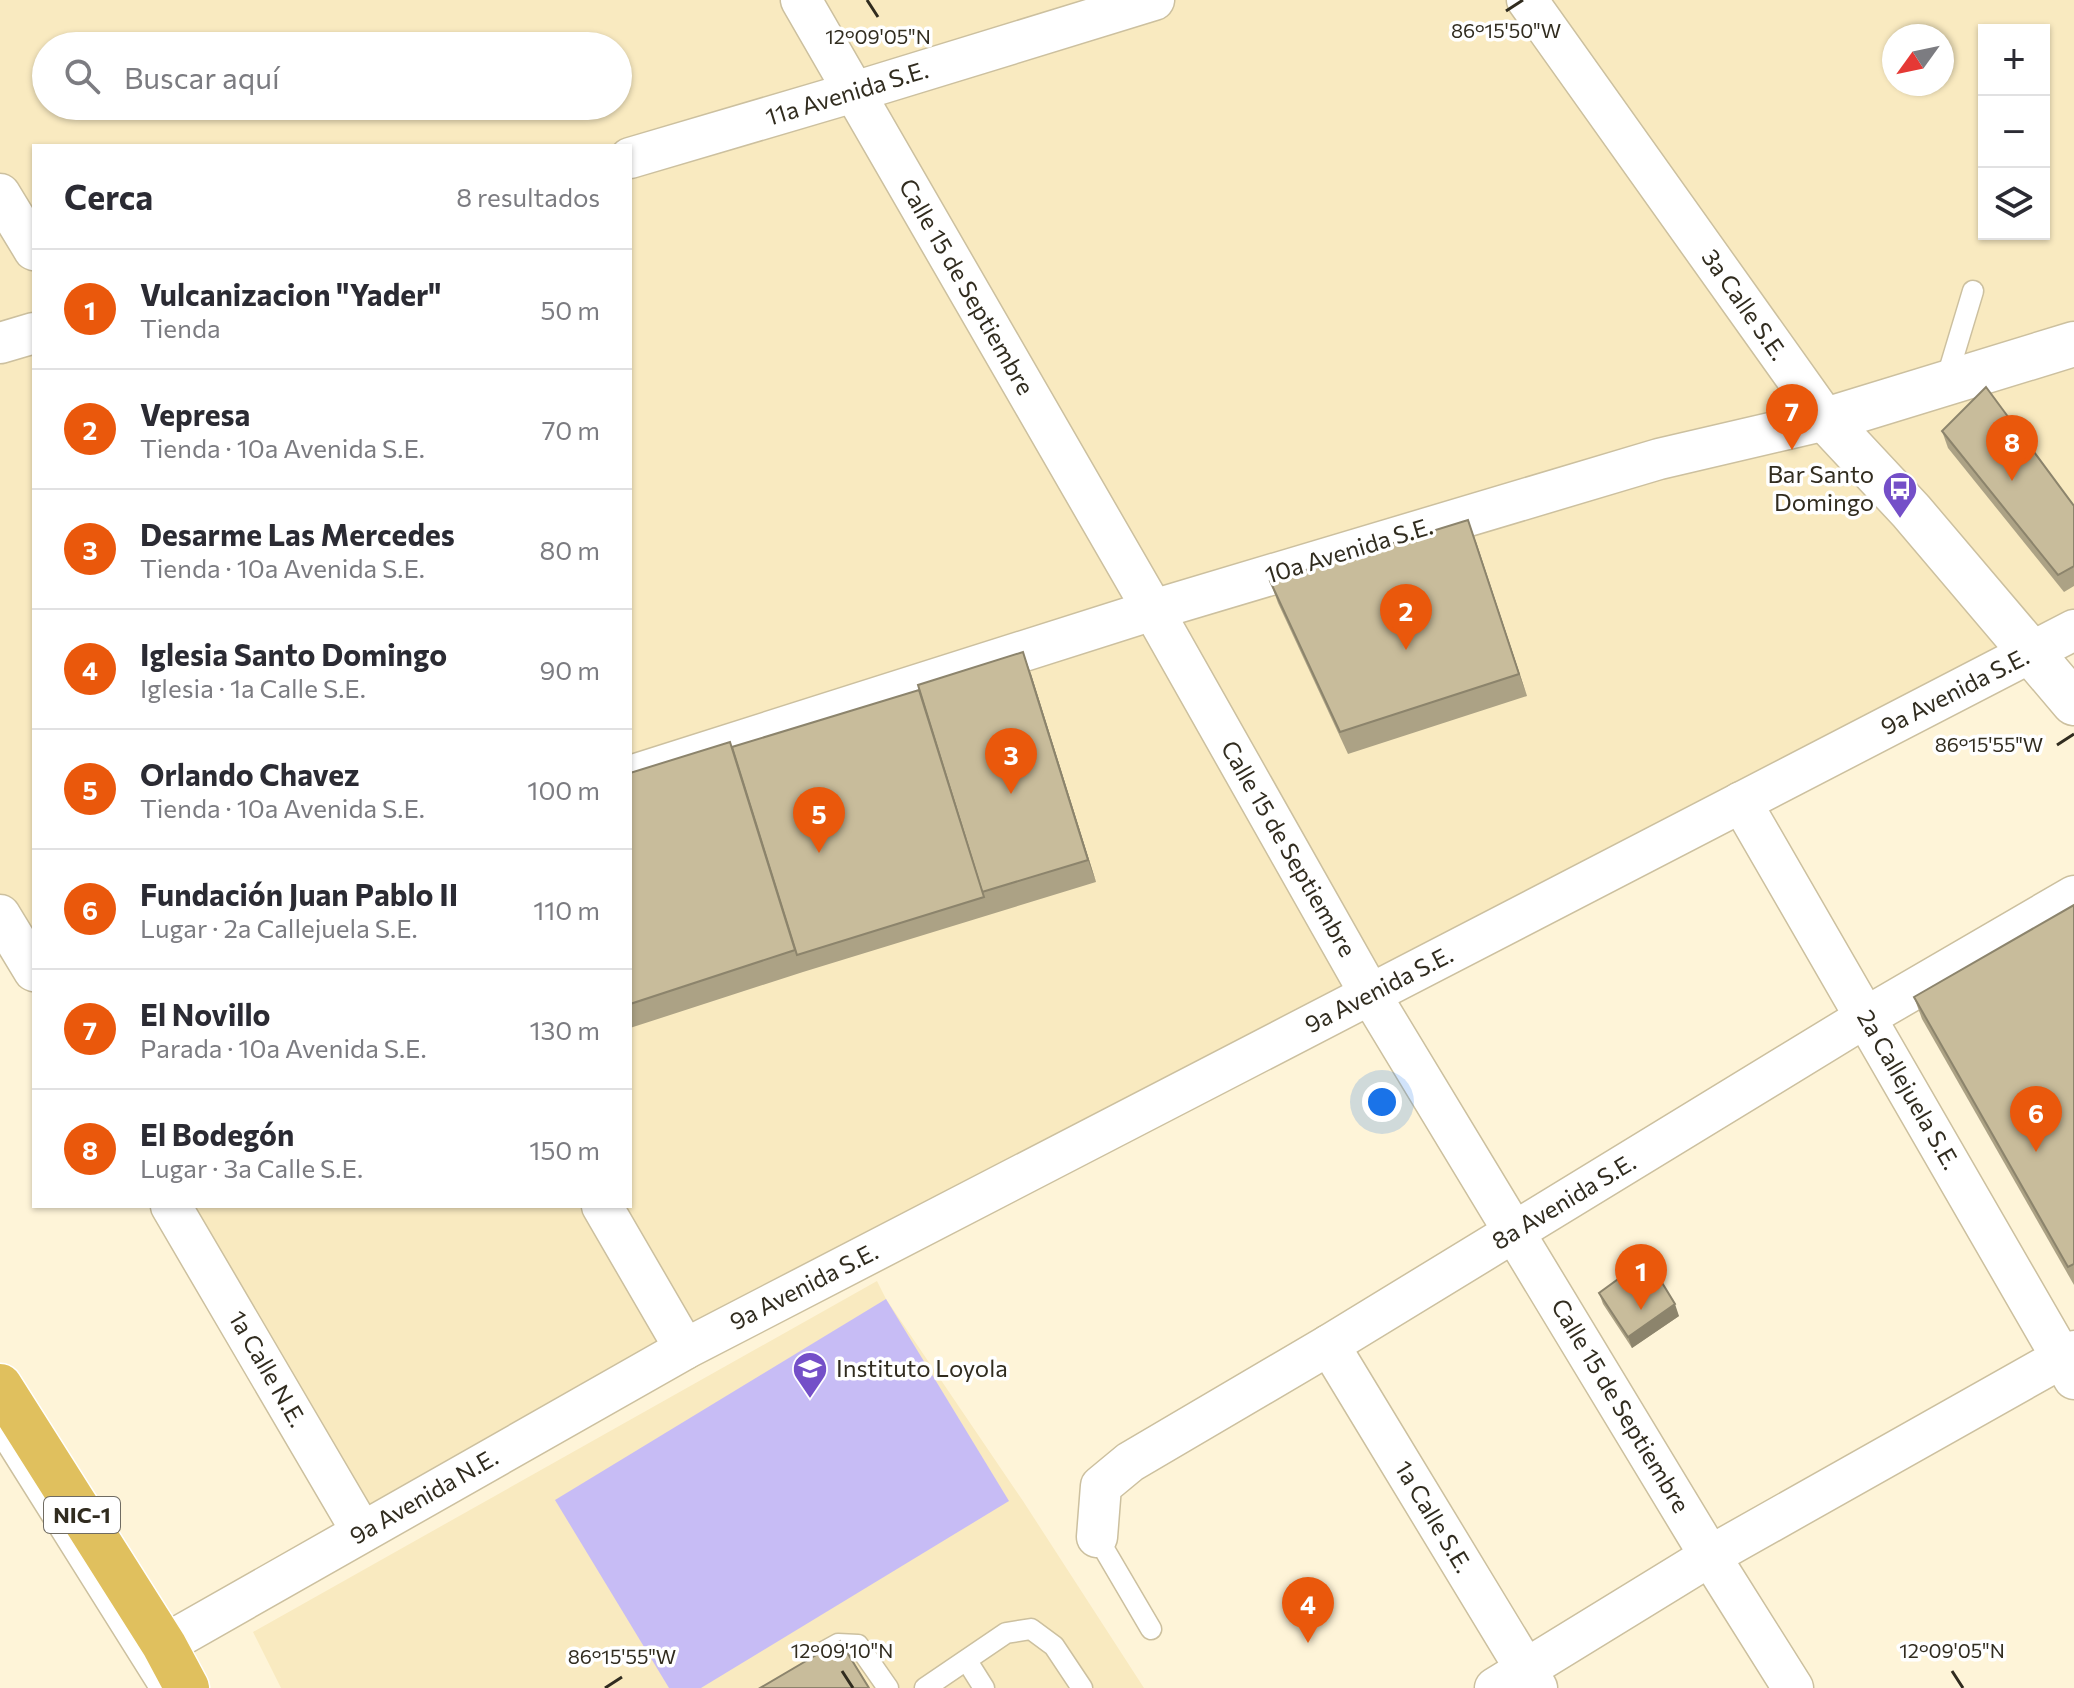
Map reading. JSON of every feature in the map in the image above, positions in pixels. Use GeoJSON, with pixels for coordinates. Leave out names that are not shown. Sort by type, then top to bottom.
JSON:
{"type":"FeatureCollection","features":[{"type":"Feature","properties":{"kind":"highway","name":"NIC-1"},"geometry":{"type":"LineString","coordinates":[[0,1386],[164,1645],[187,1688]]}},
{"type":"Feature","properties":{"kind":"street","name":"Calle 15 de Septiembre"},"geometry":{"type":"LineString","coordinates":[[801,0],[1153,610],[1370,994],[1793,1688]]}},
{"type":"Feature","properties":{"kind":"street","name":"11a Avenida S.E."},"geometry":{"type":"LineString","coordinates":[[632,157],[1154,0]]}},
{"type":"Feature","properties":{"kind":"street","name":"3a Calle S.E."},"geometry":{"type":"LineString","coordinates":[[1527,0],[1826,420],[1911,511],[2074,703]]}},
{"type":"Feature","properties":{"kind":"street"},"geometry":{"type":"LineString","coordinates":[[0,194],[32,247]]}},
{"type":"Feature","properties":{"kind":"street"},"geometry":{"type":"LineString","coordinates":[[0,343],[32,334]]}},
{"type":"Feature","properties":{"kind":"street","name":"10a Avenida S.E."},"geometry":{"type":"LineString","coordinates":[[632,775],[1153,610],[1659,459],[1826,420],[2074,344]]}},
{"type":"Feature","properties":{"kind":"street","name":"9a Avenida S.E."},"geometry":{"type":"LineString","coordinates":[[685,1349],[2074,630]]}},
{"type":"Feature","properties":{"kind":"street","name":"2a Callejuela S.E."},"geometry":{"type":"LineString","coordinates":[[1741,802],[2070,1363]]}},
{"type":"Feature","properties":{"kind":"street","name":"8a Avenida S.E."},"geometry":{"type":"LineString","coordinates":[[1097,1537],[1101,1486],[1130,1462],[1329,1345],[1866,1017],[2074,896]]}},
{"type":"Feature","properties":{"kind":"street"},"geometry":{"type":"LineString","coordinates":[[0,915],[25,969]]}},
{"type":"Feature","properties":{"kind":"street","name":"1a Calle N.E."},"geometry":{"type":"LineString","coordinates":[[172,1208],[362,1532]]}},
{"type":"Feature","properties":{"kind":"street"},"geometry":{"type":"LineString","coordinates":[[603,1208],[685,1349]]}},
{"type":"Feature","properties":{"kind":"street","name":"1a Calle S.E."},"geometry":{"type":"LineString","coordinates":[[1329,1345],[1519,1682]]}},
{"type":"Feature","properties":{"kind":"street","name":"9a Avenida N.E."},"geometry":{"type":"LineString","coordinates":[[164,1645],[685,1349]]}},
{"type":"Feature","properties":{"kind":"street"},"geometry":{"type":"LineString","coordinates":[[1519,1682],[1710,1556],[2070,1363]]}},
{"type":"Feature","properties":{"kind":"lane"},"geometry":{"type":"LineString","coordinates":[[1945,384],[1973,291]]}},
{"type":"Feature","properties":{"kind":"lane"},"geometry":{"type":"LineString","coordinates":[[0,1433],[160,1688]]}},
{"type":"Feature","properties":{"kind":"lane"},"geometry":{"type":"LineString","coordinates":[[1097,1537],[1151,1629]]}},
{"type":"Feature","properties":{"kind":"lane"},"geometry":{"type":"LineString","coordinates":[[925,1688],[1006,1633],[1031,1629],[1054,1646],[1082,1688]]}},
{"type":"Feature","properties":{"kind":"lane"},"geometry":{"type":"LineString","coordinates":[[800,1666],[838,1644],[858,1645],[888,1688]]}},
{"type":"Feature","properties":{"kind":"lane"},"geometry":{"type":"LineString","coordinates":[[967,1661],[984,1688]]}},
{"type":"Feature","properties":{"kind":"shaded area"},"geometry":{"type":"Polygon","coordinates":[[[0,0],[2074,0],[2074,630],[362,1532],[169,1208],[632,1208],[632,144],[32,144],[32,978],[0,924],[0,0]]]}},
{"type":"Feature","properties":{"kind":"shaded area","name":"Instituto Loyola"},"geometry":{"type":"Polygon","coordinates":[[[877,1281],[1144,1688],[281,1688],[253,1632],[877,1281]]]}},
{"type":"Feature","properties":{"kind":"shaded area"},"geometry":{"type":"Polygon","coordinates":[[[886,1299],[1009,1501],[701,1688],[669,1688],[555,1500],[886,1299]]]}},
{"type":"Feature","properties":{"kind":"building"},"geometry":{"type":"Polygon","coordinates":[[[1986,387],[2074,506],[2074,566],[2058,575],[1942,431],[1986,387]]]}},
{"type":"Feature","properties":{"kind":"building"},"geometry":{"type":"Polygon","coordinates":[[[1468,520],[1519,674],[1340,732],[1270,581],[1468,520]]]}},
{"type":"Feature","properties":{"kind":"building"},"geometry":{"type":"Polygon","coordinates":[[[1023,652],[1088,860],[982,892],[918,685],[1023,652]]]}},
{"type":"Feature","properties":{"kind":"building"},"geometry":{"type":"Polygon","coordinates":[[[919,690],[984,897],[797,955],[732,747],[919,690]]]}},
{"type":"Feature","properties":{"kind":"building"},"geometry":{"type":"Polygon","coordinates":[[[730,742],[795,950],[632,1003],[632,772],[730,742]]]}},
{"type":"Feature","properties":{"kind":"building"},"geometry":{"type":"Polygon","coordinates":[[[2074,905],[2074,1264],[2068,1267],[1914,997],[2074,905]]]}},
{"type":"Feature","properties":{"kind":"building"},"geometry":{"type":"Polygon","coordinates":[[[1647,1258],[1675,1304],[1628,1337],[1599,1293],[1647,1258]]]}},
{"type":"Feature","properties":{"kind":"building"},"geometry":{"type":"Polygon","coordinates":[[[840,1641],[869,1688],[760,1688],[840,1641]]]}},
{"type":"Feature","properties":{"kind":"place","name":"El Novillo"},"geometry":{"type":"Point","coordinates":[1792,450]}},
{"type":"Feature","properties":{"kind":"place","name":"El Bodegón"},"geometry":{"type":"Point","coordinates":[2012,481]}},
{"type":"Feature","properties":{"kind":"place","name":"Bar Santo Domingo"},"geometry":{"type":"Point","coordinates":[1900,520]}},
{"type":"Feature","properties":{"kind":"place","name":"Vepresa"},"geometry":{"type":"Point","coordinates":[1406,650]}},
{"type":"Feature","properties":{"kind":"place","name":"Desarme Las Mercedes"},"geometry":{"type":"Point","coordinates":[1011,794]}},
{"type":"Feature","properties":{"kind":"place","name":"Orlando Chavez"},"geometry":{"type":"Point","coordinates":[819,853]}},
{"type":"Feature","properties":{"kind":"place","name":"Fundación Juan Pablo II"},"geometry":{"type":"Point","coordinates":[2036,1152]}},
{"type":"Feature","properties":{"kind":"place","name":"Vulcanizacion \"Yader\""},"geometry":{"type":"Point","coordinates":[1641,1310]}},
{"type":"Feature","properties":{"kind":"place","name":"Instituto Loyola"},"geometry":{"type":"Point","coordinates":[810,1400]}},
{"type":"Feature","properties":{"kind":"place","name":"Iglesia Santo Domingo"},"geometry":{"type":"Point","coordinates":[1308,1643]}}]}
